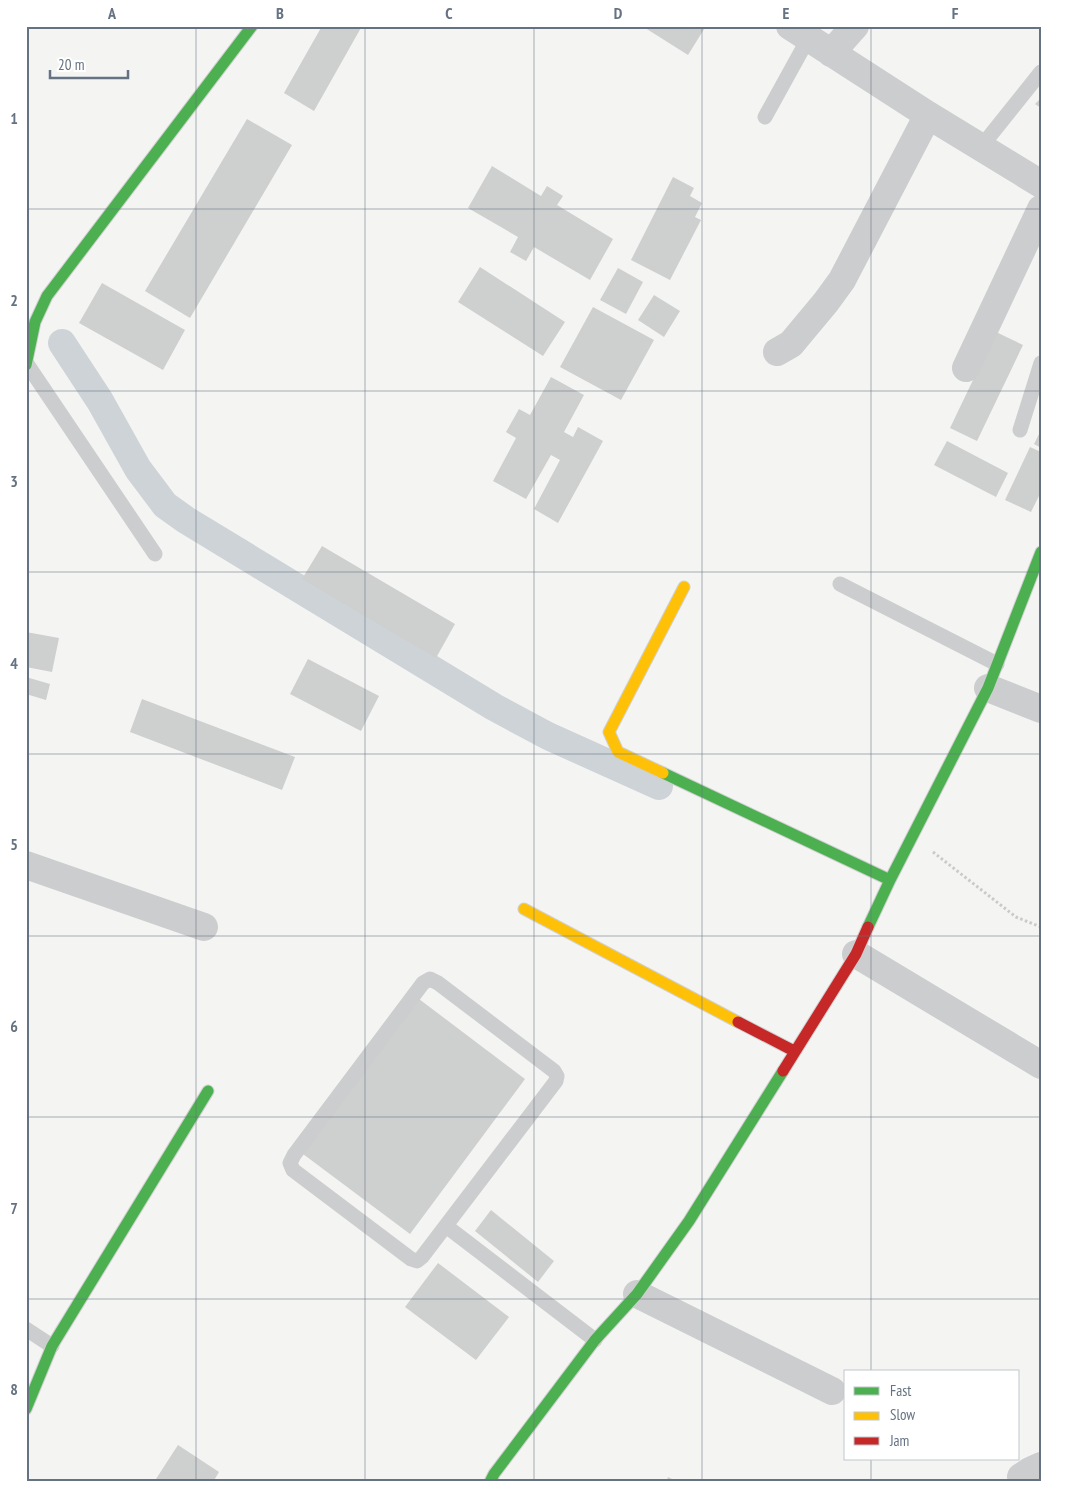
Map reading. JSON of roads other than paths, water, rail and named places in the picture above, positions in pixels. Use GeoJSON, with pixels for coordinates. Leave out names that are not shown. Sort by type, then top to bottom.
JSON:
{"type":"FeatureCollection","features":[{"type":"Feature","properties":{"kind":"street"},"geometry":{"type":"LineString","coordinates":[[26,364],[35,322],[47,296],[252,26]]}},
{"type":"Feature","properties":{"kind":"street"},"geometry":{"type":"LineString","coordinates":[[831,53],[854,26]]}},
{"type":"Feature","properties":{"kind":"street"},"geometry":{"type":"LineString","coordinates":[[799,33],[928,116],[981,146],[1041,184]]}},
{"type":"Feature","properties":{"kind":"street"},"geometry":{"type":"LineString","coordinates":[[777,352],[791,344],[842,280],[928,116]]}},
{"type":"Feature","properties":{"kind":"street"},"geometry":{"type":"LineString","coordinates":[[966,368],[1041,209]]}},
{"type":"Feature","properties":{"kind":"street"},"geometry":{"type":"LineString","coordinates":[[497,1479],[595,1340],[637,1294],[688,1221],[856,954],[890,880],[992,676],[1041,552]]}},
{"type":"Feature","properties":{"kind":"street"},"geometry":{"type":"LineString","coordinates":[[684,586],[609,732],[618,752],[890,880]]}},
{"type":"Feature","properties":{"kind":"street"},"geometry":{"type":"LineString","coordinates":[[992,676],[1041,709]]}},
{"type":"Feature","properties":{"kind":"street"},"geometry":{"type":"LineString","coordinates":[[26,865],[204,927]]}},
{"type":"Feature","properties":{"kind":"street"},"geometry":{"type":"LineString","coordinates":[[524,909],[794,1051]]}},
{"type":"Feature","properties":{"kind":"street"},"geometry":{"type":"LineString","coordinates":[[856,954],[1041,1065]]}},
{"type":"Feature","properties":{"kind":"street"},"geometry":{"type":"LineString","coordinates":[[26,1409],[52,1346],[208,1091]]}},
{"type":"Feature","properties":{"kind":"street"},"geometry":{"type":"LineString","coordinates":[[637,1294],[832,1391]]}},
{"type":"Feature","properties":{"kind":"lane"},"geometry":{"type":"LineString","coordinates":[[765,117],[799,33]]}},
{"type":"Feature","properties":{"kind":"lane"},"geometry":{"type":"LineString","coordinates":[[981,146],[1041,72]]}},
{"type":"Feature","properties":{"kind":"lane"},"geometry":{"type":"LineString","coordinates":[[1020,430],[1041,363]]}},
{"type":"Feature","properties":{"kind":"lane"},"geometry":{"type":"LineString","coordinates":[[26,364],[155,554]]}},
{"type":"Feature","properties":{"kind":"lane"},"geometry":{"type":"LineString","coordinates":[[840,584],[992,676]]}},
{"type":"Feature","properties":{"kind":"lane"},"geometry":{"type":"LineString","coordinates":[[430,980],[438,983],[554,1071],[557,1076],[556,1081],[446,1226],[422,1257],[417,1260],[411,1259],[294,1170],[290,1163],[294,1155],[423,983],[430,980]]}},
{"type":"Feature","properties":{"kind":"lane"},"geometry":{"type":"LineString","coordinates":[[446,1226],[595,1340]]}},
{"type":"Feature","properties":{"kind":"lane"},"geometry":{"type":"LineString","coordinates":[[26,1329],[52,1346]]}},
{"type":"Feature","properties":{"kind":"waterway"},"geometry":{"type":"LineString","coordinates":[[62,343],[100,401],[138,469],[165,505],[186,520],[494,707],[548,736],[659,786]]}}]}
